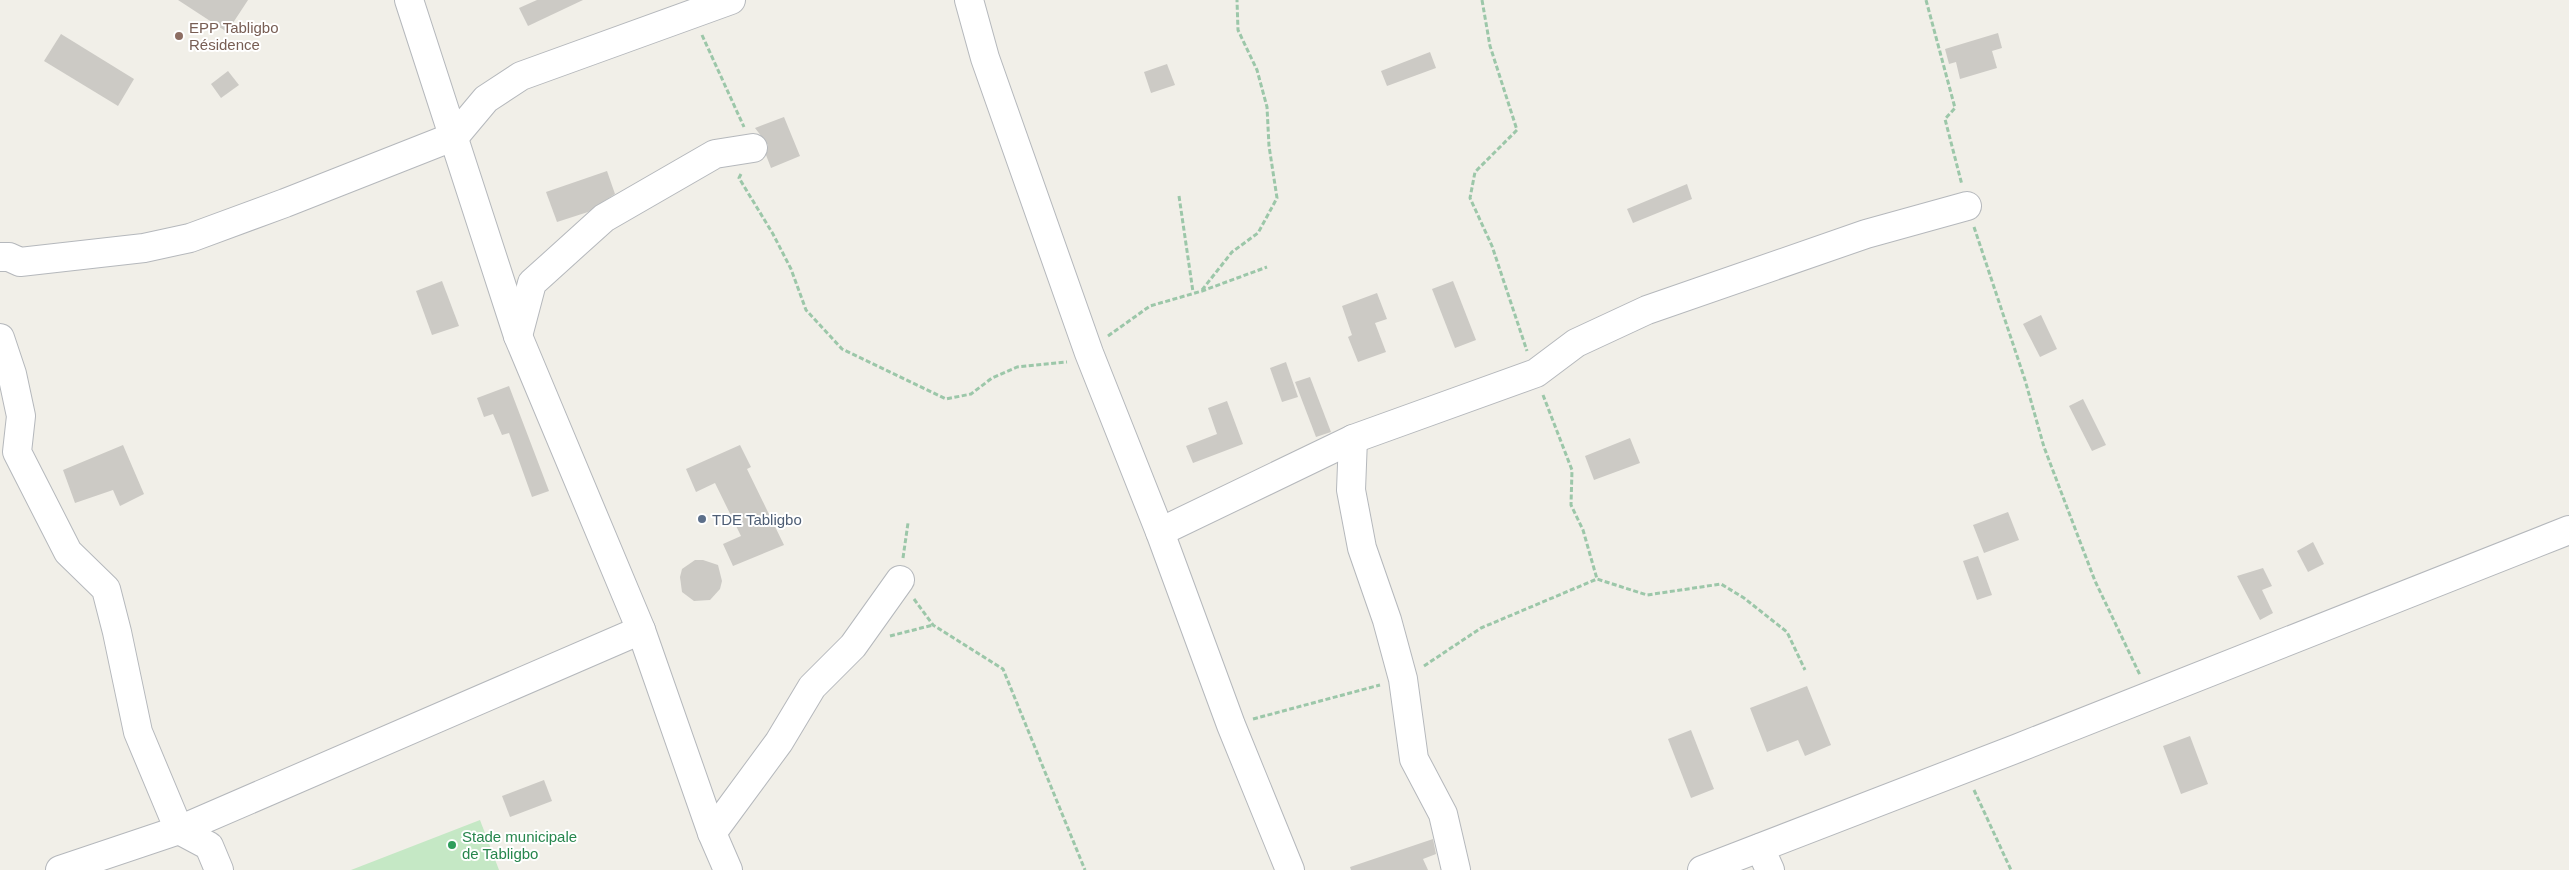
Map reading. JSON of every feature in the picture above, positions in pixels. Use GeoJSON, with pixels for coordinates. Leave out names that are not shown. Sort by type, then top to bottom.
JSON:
{"type":"FeatureCollection","features":[{"type":"Feature","properties":{"kind":"street"},"geometry":{"type":"LineString","coordinates":[[409,0],[518,336],[641,630],[712,833],[728,870]]}},
{"type":"Feature","properties":{"kind":"street"},"geometry":{"type":"LineString","coordinates":[[0,257],[9,257],[20,262],[144,248],[190,238],[286,203],[454,136],[486,99],[521,76],[731,0]]}},
{"type":"Feature","properties":{"kind":"street"},"geometry":{"type":"LineString","coordinates":[[969,0],[985,58],[1088,353],[1160,532],[1230,725],[1290,870]]}},
{"type":"Feature","properties":{"kind":"street"},"geometry":{"type":"LineString","coordinates":[[518,336],[532,283],[604,218],[715,154],[753,148]]}},
{"type":"Feature","properties":{"kind":"street"},"geometry":{"type":"LineString","coordinates":[[1160,532],[1353,439],[1536,373],[1576,343],[1647,310],[1866,234],[1967,206]]}},
{"type":"Feature","properties":{"kind":"street"},"geometry":{"type":"LineString","coordinates":[[0,338],[12,374],[21,416],[18,452],[68,552],[106,589],[138,732],[179,830],[209,846],[219,870]]}},
{"type":"Feature","properties":{"kind":"street"},"geometry":{"type":"LineString","coordinates":[[1353,439],[1351,490],[1362,548],[1387,620],[1403,679],[1414,759],[1443,814],[1456,870]]}},
{"type":"Feature","properties":{"kind":"street"},"geometry":{"type":"LineString","coordinates":[[1702,870],[1765,859],[1965,769],[2569,530]]}},
{"type":"Feature","properties":{"kind":"street"},"geometry":{"type":"LineString","coordinates":[[712,833],[779,742],[812,687],[853,646],[900,580]]}},
{"type":"Feature","properties":{"kind":"street"},"geometry":{"type":"LineString","coordinates":[[60,870],[179,830],[641,630]]}},
{"type":"Feature","properties":{"kind":"path"},"geometry":{"type":"LineString","coordinates":[[1202,291],[1232,252],[1258,233],[1277,198],[1269,146],[1267,107],[1256,70],[1238,30],[1237,0]]}},
{"type":"Feature","properties":{"kind":"path"},"geometry":{"type":"LineString","coordinates":[[1482,0],[1490,46],[1517,130],[1474,172],[1470,198],[1492,246],[1518,330],[1536,373],[1552,423],[1572,470],[1571,505],[1583,530],[1597,579]]}},
{"type":"Feature","properties":{"kind":"path"},"geometry":{"type":"LineString","coordinates":[[1926,0],[1955,108],[1945,119],[1967,206],[2025,380],[2044,447],[2095,581],[2150,696]]}},
{"type":"Feature","properties":{"kind":"path"},"geometry":{"type":"LineString","coordinates":[[691,14],[730,94],[753,148],[739,178],[773,234],[791,270],[806,310],[842,349],[946,399],[971,394],[992,378],[1018,367],[1062,362],[1085,362],[1088,353],[1120,326],[1150,306],[1193,292],[1202,291],[1267,267]]}},
{"type":"Feature","properties":{"kind":"path"},"geometry":{"type":"LineString","coordinates":[[1179,196],[1193,292]]}},
{"type":"Feature","properties":{"kind":"path"},"geometry":{"type":"LineString","coordinates":[[908,523],[900,580],[933,625],[1003,668],[1085,870]]}},
{"type":"Feature","properties":{"kind":"path"},"geometry":{"type":"LineString","coordinates":[[1230,725],[1403,679],[1480,628],[1597,579],[1647,595],[1721,584],[1744,598],[1787,632],[1805,670]]}},
{"type":"Feature","properties":{"kind":"path"},"geometry":{"type":"LineString","coordinates":[[888,636],[933,625]]}},
{"type":"Feature","properties":{"kind":"path"},"geometry":{"type":"LineString","coordinates":[[1965,769],[2010,870]]}},
{"type":"Feature","properties":{"kind":"green space","name":"Stade municipale de Tabligbo"},"geometry":{"type":"Polygon","coordinates":[[[480,820],[499,870],[351,870],[480,820]]]}},
{"type":"Feature","properties":{"kind":"building"},"geometry":{"type":"Polygon","coordinates":[[[178,0],[248,0],[227,32],[178,0]]]}},
{"type":"Feature","properties":{"kind":"building"},"geometry":{"type":"Polygon","coordinates":[[[537,0],[583,0],[528,26],[519,8],[537,0]]]}},
{"type":"Feature","properties":{"kind":"building"},"geometry":{"type":"Polygon","coordinates":[[[1998,33],[2002,48],[1992,51],[1997,68],[1960,79],[1956,62],[1949,64],[1945,49],[1998,33]]]}},
{"type":"Feature","properties":{"kind":"building"},"geometry":{"type":"Polygon","coordinates":[[[61,34],[134,79],[118,106],[44,61],[61,34]]]}},
{"type":"Feature","properties":{"kind":"building"},"geometry":{"type":"Polygon","coordinates":[[[1430,52],[1436,68],[1387,86],[1381,71],[1430,52]]]}},
{"type":"Feature","properties":{"kind":"building"},"geometry":{"type":"Polygon","coordinates":[[[1167,64],[1175,85],[1151,93],[1144,72],[1167,64]]]}},
{"type":"Feature","properties":{"kind":"building"},"geometry":{"type":"Polygon","coordinates":[[[228,71],[239,85],[221,98],[211,84],[228,71]]]}},
{"type":"Feature","properties":{"kind":"building"},"geometry":{"type":"Polygon","coordinates":[[[784,117],[800,156],[771,168],[766,155],[768,145],[755,128],[784,117]]]}},
{"type":"Feature","properties":{"kind":"building"},"geometry":{"type":"Polygon","coordinates":[[[607,171],[615,194],[588,212],[557,222],[546,192],[607,171]]]}},
{"type":"Feature","properties":{"kind":"building"},"geometry":{"type":"Polygon","coordinates":[[[1687,184],[1692,199],[1633,223],[1627,209],[1687,184]]]}},
{"type":"Feature","properties":{"kind":"building"},"geometry":{"type":"Polygon","coordinates":[[[442,281],[459,326],[432,335],[416,291],[442,281]]]}},
{"type":"Feature","properties":{"kind":"building"},"geometry":{"type":"Polygon","coordinates":[[[1453,281],[1476,340],[1455,348],[1432,289],[1453,281]]]}},
{"type":"Feature","properties":{"kind":"building"},"geometry":{"type":"Polygon","coordinates":[[[1377,293],[1387,319],[1375,323],[1386,352],[1358,362],[1348,337],[1352,335],[1342,306],[1377,293]]]}},
{"type":"Feature","properties":{"kind":"building"},"geometry":{"type":"Polygon","coordinates":[[[2041,315],[2057,349],[2040,357],[2023,324],[2041,315]]]}},
{"type":"Feature","properties":{"kind":"building"},"geometry":{"type":"Polygon","coordinates":[[[1286,362],[1298,397],[1282,402],[1270,368],[1286,362]]]}},
{"type":"Feature","properties":{"kind":"building"},"geometry":{"type":"Polygon","coordinates":[[[1310,377],[1331,432],[1316,437],[1295,382],[1310,377]]]}},
{"type":"Feature","properties":{"kind":"building"},"geometry":{"type":"Polygon","coordinates":[[[509,386],[549,491],[532,497],[509,433],[502,435],[493,414],[484,417],[477,398],[509,386]]]}},
{"type":"Feature","properties":{"kind":"building"},"geometry":{"type":"Polygon","coordinates":[[[2083,399],[2106,445],[2092,451],[2069,406],[2083,399]]]}},
{"type":"Feature","properties":{"kind":"building"},"geometry":{"type":"Polygon","coordinates":[[[1227,401],[1243,444],[1193,463],[1186,446],[1217,434],[1208,408],[1227,401]]]}},
{"type":"Feature","properties":{"kind":"building"},"geometry":{"type":"Polygon","coordinates":[[[1630,438],[1640,463],[1594,480],[1585,456],[1630,438]]]}},
{"type":"Feature","properties":{"kind":"building"},"geometry":{"type":"Polygon","coordinates":[[[123,445],[144,494],[120,506],[113,490],[75,503],[63,470],[123,445]]]}},
{"type":"Feature","properties":{"kind":"building"},"geometry":{"type":"Polygon","coordinates":[[[740,445],[751,467],[747,469],[784,545],[733,566],[723,544],[741,536],[715,483],[696,492],[686,469],[740,445]]]}},
{"type":"Feature","properties":{"kind":"building"},"geometry":{"type":"Polygon","coordinates":[[[2008,512],[2019,540],[1984,553],[1973,525],[2008,512]]]}},
{"type":"Feature","properties":{"kind":"building"},"geometry":{"type":"Polygon","coordinates":[[[2313,542],[2324,564],[2308,572],[2297,551],[2313,542]]]}},
{"type":"Feature","properties":{"kind":"building"},"geometry":{"type":"Polygon","coordinates":[[[1978,556],[1992,595],[1977,600],[1963,561],[1978,556]]]}},
{"type":"Feature","properties":{"kind":"building"},"geometry":{"type":"Polygon","coordinates":[[[695,560],[703,560],[718,565],[722,581],[720,589],[710,600],[694,601],[682,592],[680,577],[682,569],[695,560]]]}},
{"type":"Feature","properties":{"kind":"building"},"geometry":{"type":"Polygon","coordinates":[[[2263,568],[2272,586],[2262,590],[2273,613],[2260,620],[2237,576],[2263,568]]]}},
{"type":"Feature","properties":{"kind":"building"},"geometry":{"type":"Polygon","coordinates":[[[1807,686],[1831,745],[1805,756],[1798,740],[1767,752],[1750,708],[1807,686]]]}},
{"type":"Feature","properties":{"kind":"building"},"geometry":{"type":"Polygon","coordinates":[[[1691,730],[1714,789],[1691,798],[1668,739],[1691,730]]]}},
{"type":"Feature","properties":{"kind":"building"},"geometry":{"type":"Polygon","coordinates":[[[2190,736],[2208,784],[2181,794],[2163,746],[2190,736]]]}},
{"type":"Feature","properties":{"kind":"building"},"geometry":{"type":"Polygon","coordinates":[[[544,780],[552,801],[510,817],[502,796],[544,780]]]}},
{"type":"Feature","properties":{"kind":"building"},"geometry":{"type":"Polygon","coordinates":[[[1433,839],[1436,854],[1423,859],[1428,870],[1351,870],[1350,867],[1433,839]]]}},
{"type":"Feature","properties":{"kind":"place","name":"EPP Tabligbo Résidence"},"geometry":{"type":"Point","coordinates":[179,36]}},
{"type":"Feature","properties":{"kind":"place","name":"TDE Tabligbo"},"geometry":{"type":"Point","coordinates":[702,519]}},
{"type":"Feature","properties":{"kind":"place","name":"Stade municipale de Tabligbo"},"geometry":{"type":"Point","coordinates":[452,845]}}]}
